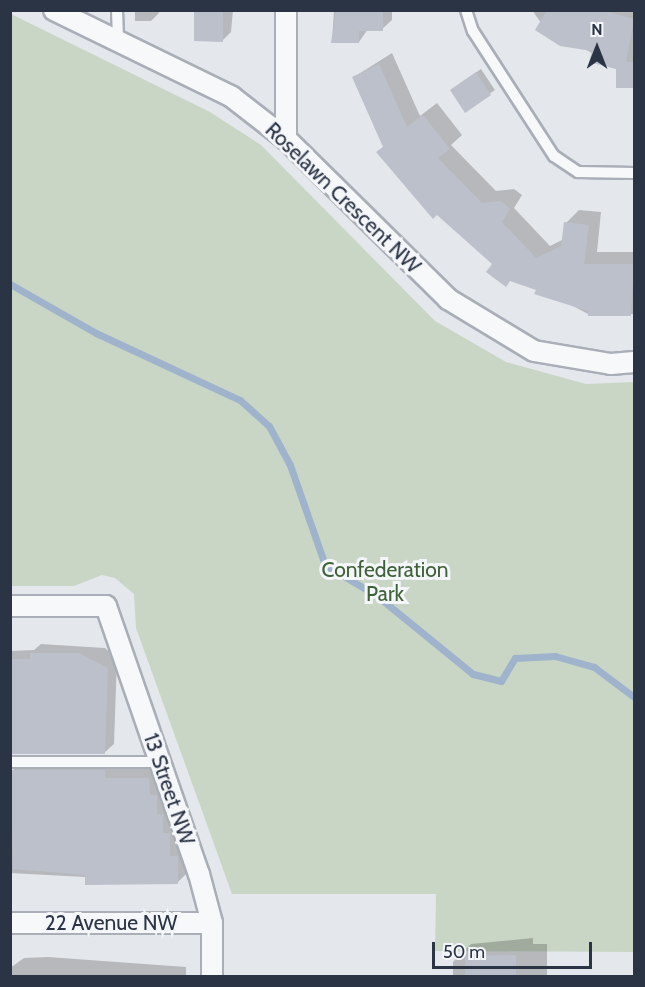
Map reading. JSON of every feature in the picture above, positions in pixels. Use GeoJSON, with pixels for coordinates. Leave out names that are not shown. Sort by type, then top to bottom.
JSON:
{"type":"FeatureCollection","features":[{"type":"Feature","properties":{"kind":"street","name":"Roselawn Crescent NW"},"geometry":{"type":"LineString","coordinates":[[54,10],[232,97],[286,139],[448,299],[534,351],[611,364],[634,362]]}},
{"type":"Feature","properties":{"kind":"street"},"geometry":{"type":"LineString","coordinates":[[286,10],[286,139]]}},
{"type":"Feature","properties":{"kind":"street","name":"13 Street NW"},"geometry":{"type":"LineString","coordinates":[[10,606],[106,606],[212,923],[212,976]]}},
{"type":"Feature","properties":{"kind":"street","name":"22 Avenue NW"},"geometry":{"type":"LineString","coordinates":[[10,923],[212,923]]}},
{"type":"Feature","properties":{"kind":"lane"},"geometry":{"type":"LineString","coordinates":[[117,10],[117,41]]}},
{"type":"Feature","properties":{"kind":"lane"},"geometry":{"type":"LineString","coordinates":[[466,10],[473,31],[554,156],[578,172],[634,173]]}},
{"type":"Feature","properties":{"kind":"lane"},"geometry":{"type":"LineString","coordinates":[[10,762],[160,762]]}},
{"type":"Feature","properties":{"kind":"green space","name":"Confederation Park"},"geometry":{"type":"Polygon","coordinates":[[[11,14],[210,112],[261,145],[435,321],[506,362],[586,384],[634,382],[634,952],[435,951],[436,894],[232,894],[136,628],[134,594],[115,578],[102,575],[74,586],[11,586],[11,14]]]}},
{"type":"Feature","properties":{"kind":"building"},"geometry":{"type":"Polygon","coordinates":[[[194,10],[223,10],[223,42],[194,41],[194,10]]]}},
{"type":"Feature","properties":{"kind":"building"},"geometry":{"type":"Polygon","coordinates":[[[336,10],[383,10],[383,31],[359,31],[359,43],[331,43],[336,10]]]}},
{"type":"Feature","properties":{"kind":"building"},"geometry":{"type":"Polygon","coordinates":[[[547,10],[603,10],[634,19],[626,62],[634,62],[634,88],[616,88],[616,69],[589,62],[592,51],[560,46],[535,30],[547,10]]]}},
{"type":"Feature","properties":{"kind":"building"},"geometry":{"type":"Polygon","coordinates":[[[379,64],[407,127],[423,115],[450,149],[438,158],[482,203],[501,201],[510,209],[502,222],[536,258],[561,246],[564,222],[589,225],[584,264],[634,264],[631,316],[588,316],[588,311],[534,294],[536,290],[510,281],[506,287],[486,272],[492,264],[437,215],[433,219],[376,152],[383,147],[352,77],[379,64]]]}},
{"type":"Feature","properties":{"kind":"building"},"geometry":{"type":"Polygon","coordinates":[[[476,72],[491,95],[465,113],[450,90],[476,72]]]}},
{"type":"Feature","properties":{"kind":"building"},"geometry":{"type":"Polygon","coordinates":[[[30,653],[79,653],[108,668],[105,754],[10,754],[10,659],[30,659],[30,653]]]}},
{"type":"Feature","properties":{"kind":"building"},"geometry":{"type":"Polygon","coordinates":[[[11,770],[105,770],[105,778],[149,778],[150,795],[157,795],[157,814],[163,814],[163,833],[170,833],[170,856],[178,856],[178,884],[85,885],[85,875],[13,869],[11,770]]]}},
{"type":"Feature","properties":{"kind":"building"},"geometry":{"type":"Polygon","coordinates":[[[516,955],[516,976],[465,976],[465,956],[516,955]]]}},
{"type":"Feature","properties":{"kind":"waterway"},"geometry":{"type":"LineString","coordinates":[[10,284],[96,333],[240,400],[269,426],[290,465],[325,565],[376,595],[473,674],[501,681],[515,658],[555,656],[594,667],[634,697]]}}]}
